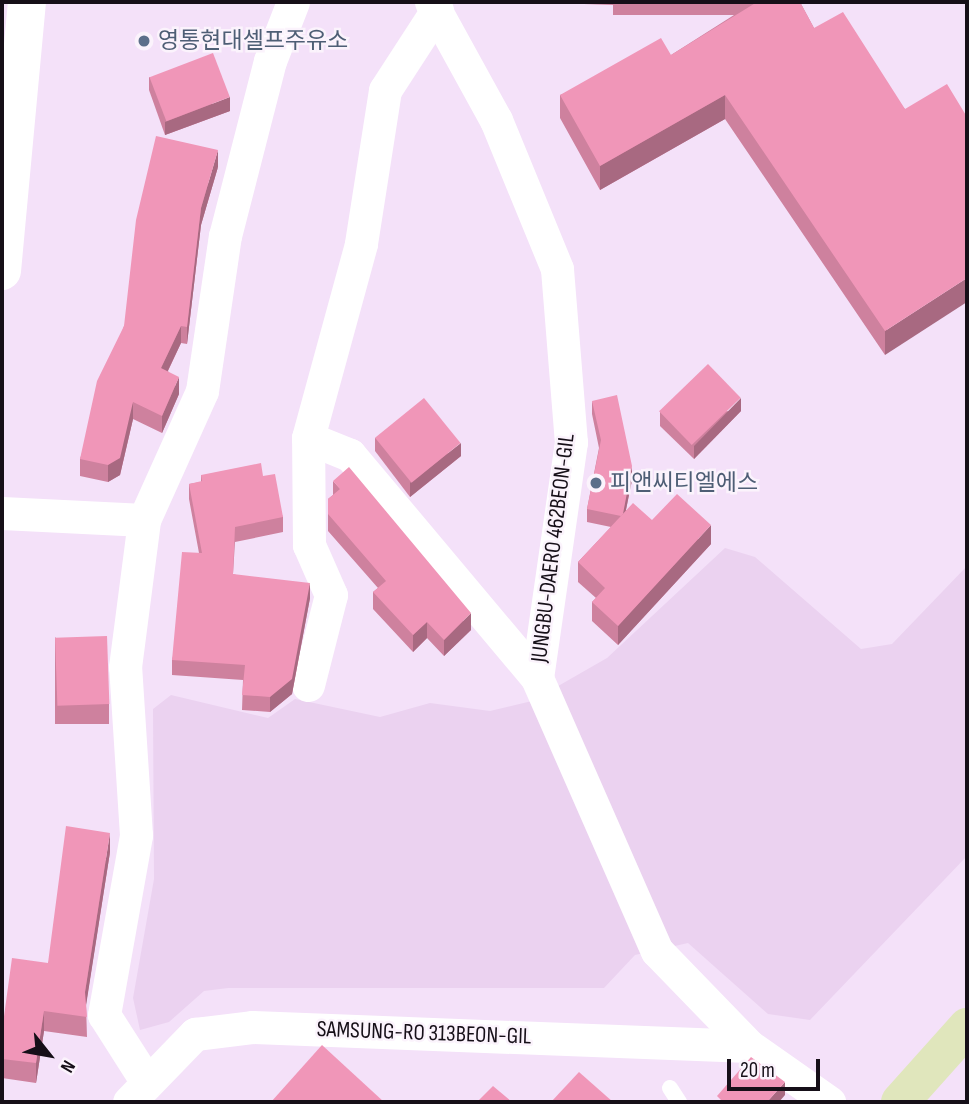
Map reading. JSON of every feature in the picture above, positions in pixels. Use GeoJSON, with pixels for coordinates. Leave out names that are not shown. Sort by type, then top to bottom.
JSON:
{"type":"FeatureCollection","features":[{"type":"Feature","properties":{"kind":"main road"},"geometry":{"type":"LineString","coordinates":[[900,1102],[967,1027]]}},
{"type":"Feature","properties":{"kind":"street"},"geometry":{"type":"LineString","coordinates":[[2,271],[27,2]]}},
{"type":"Feature","properties":{"kind":"street"},"geometry":{"type":"LineString","coordinates":[[137,1091],[104,1015],[136,835],[125,667],[144,520],[202,391],[225,236],[270,61],[293,2]]}},
{"type":"Feature","properties":{"kind":"street"},"geometry":{"type":"LineString","coordinates":[[308,685],[331,595],[309,545],[308,438],[361,244],[385,90],[434,6]]}},
{"type":"Feature","properties":{"kind":"street","name":"JUNGBU-DAERO 462BEON-GIL"},"geometry":{"type":"LineString","coordinates":[[434,6],[496,120],[557,268],[571,442],[537,678],[657,951],[749,1046],[829,1102]]}},
{"type":"Feature","properties":{"kind":"street"},"geometry":{"type":"LineString","coordinates":[[308,438],[350,455],[537,678]]}},
{"type":"Feature","properties":{"kind":"street"},"geometry":{"type":"LineString","coordinates":[[2,513],[144,520]]}},
{"type":"Feature","properties":{"kind":"street","name":"SAMSUNG-RO 313BEON-GIL"},"geometry":{"type":"LineString","coordinates":[[137,1091],[195,1034],[252,1027],[749,1046]]}},
{"type":"Feature","properties":{"kind":"lane"},"geometry":{"type":"LineString","coordinates":[[670,1088],[679,1102]]}},
{"type":"Feature","properties":{"kind":"shaded area"},"geometry":{"type":"Polygon","coordinates":[[[725,548],[755,557],[861,649],[892,644],[967,566],[967,856],[810,1020],[768,1014],[688,943],[635,955],[604,988],[228,988],[204,991],[169,1022],[140,1030],[133,998],[154,879],[153,709],[171,695],[268,718],[295,699],[380,717],[430,703],[490,711],[532,701],[607,658],[725,548]]]}},
{"type":"Feature","properties":{"kind":"building"},"geometry":{"type":"Polygon","coordinates":[[[757,2],[800,2],[814,28],[843,12],[905,109],[947,84],[967,117],[967,278],[885,331],[725,95],[600,166],[560,95],[661,38],[671,55],[757,2]]]}},
{"type":"Feature","properties":{"kind":"building"},"geometry":{"type":"Polygon","coordinates":[[[213,53],[230,97],[166,121],[150,77],[213,53]]]}},
{"type":"Feature","properties":{"kind":"building"},"geometry":{"type":"Polygon","coordinates":[[[156,136],[218,150],[201,208],[187,327],[181,326],[161,368],[179,377],[162,416],[133,402],[120,458],[108,465],[80,459],[97,381],[124,326],[136,220],[156,136]]]}},
{"type":"Feature","properties":{"kind":"building"},"geometry":{"type":"Polygon","coordinates":[[[708,364],[741,398],[692,445],[659,411],[708,364]]]}},
{"type":"Feature","properties":{"kind":"building"},"geometry":{"type":"Polygon","coordinates":[[[617,395],[632,466],[621,516],[587,509],[601,440],[592,401],[617,395]]]}},
{"type":"Feature","properties":{"kind":"building"},"geometry":{"type":"Polygon","coordinates":[[[424,398],[461,443],[412,483],[375,438],[424,398]]]}},
{"type":"Feature","properties":{"kind":"building"},"geometry":{"type":"Polygon","coordinates":[[[261,463],[263,476],[275,474],[283,517],[235,527],[233,574],[310,583],[292,679],[270,697],[242,695],[245,665],[172,660],[182,552],[202,553],[189,484],[202,481],[201,475],[261,463]]]}},
{"type":"Feature","properties":{"kind":"building"},"geometry":{"type":"Polygon","coordinates":[[[349,467],[471,613],[444,640],[427,622],[413,635],[373,592],[386,581],[328,514],[328,499],[340,489],[333,481],[349,467]]]}},
{"type":"Feature","properties":{"kind":"building"},"geometry":{"type":"Polygon","coordinates":[[[677,494],[711,525],[618,626],[592,602],[605,588],[578,562],[633,503],[652,520],[677,494]]]}},
{"type":"Feature","properties":{"kind":"building"},"geometry":{"type":"Polygon","coordinates":[[[107,636],[109,704],[57,706],[55,638],[107,636]]]}},
{"type":"Feature","properties":{"kind":"building"},"geometry":{"type":"Polygon","coordinates":[[[66,826],[110,833],[85,992],[87,1017],[44,1011],[36,1063],[2,1059],[2,1031],[12,958],[48,963],[66,826]]]}},
{"type":"Feature","properties":{"kind":"building"},"geometry":{"type":"Polygon","coordinates":[[[322,1045],[384,1102],[271,1102],[322,1045]]]}},
{"type":"Feature","properties":{"kind":"building"},"geometry":{"type":"Polygon","coordinates":[[[751,1057],[785,1082],[767,1102],[723,1102],[717,1096],[751,1057]]]}},
{"type":"Feature","properties":{"kind":"building"},"geometry":{"type":"Polygon","coordinates":[[[579,1072],[613,1102],[551,1102],[579,1072]]]}},
{"type":"Feature","properties":{"kind":"building"},"geometry":{"type":"Polygon","coordinates":[[[493,1086],[512,1102],[477,1102],[493,1086]]]}},
{"type":"Feature","properties":{"kind":"place","name":"영통현대셀프주유소"},"geometry":{"type":"Point","coordinates":[144,41]}},
{"type":"Feature","properties":{"kind":"place","name":"피앤씨티엘에스"},"geometry":{"type":"Point","coordinates":[596,483]}}]}
